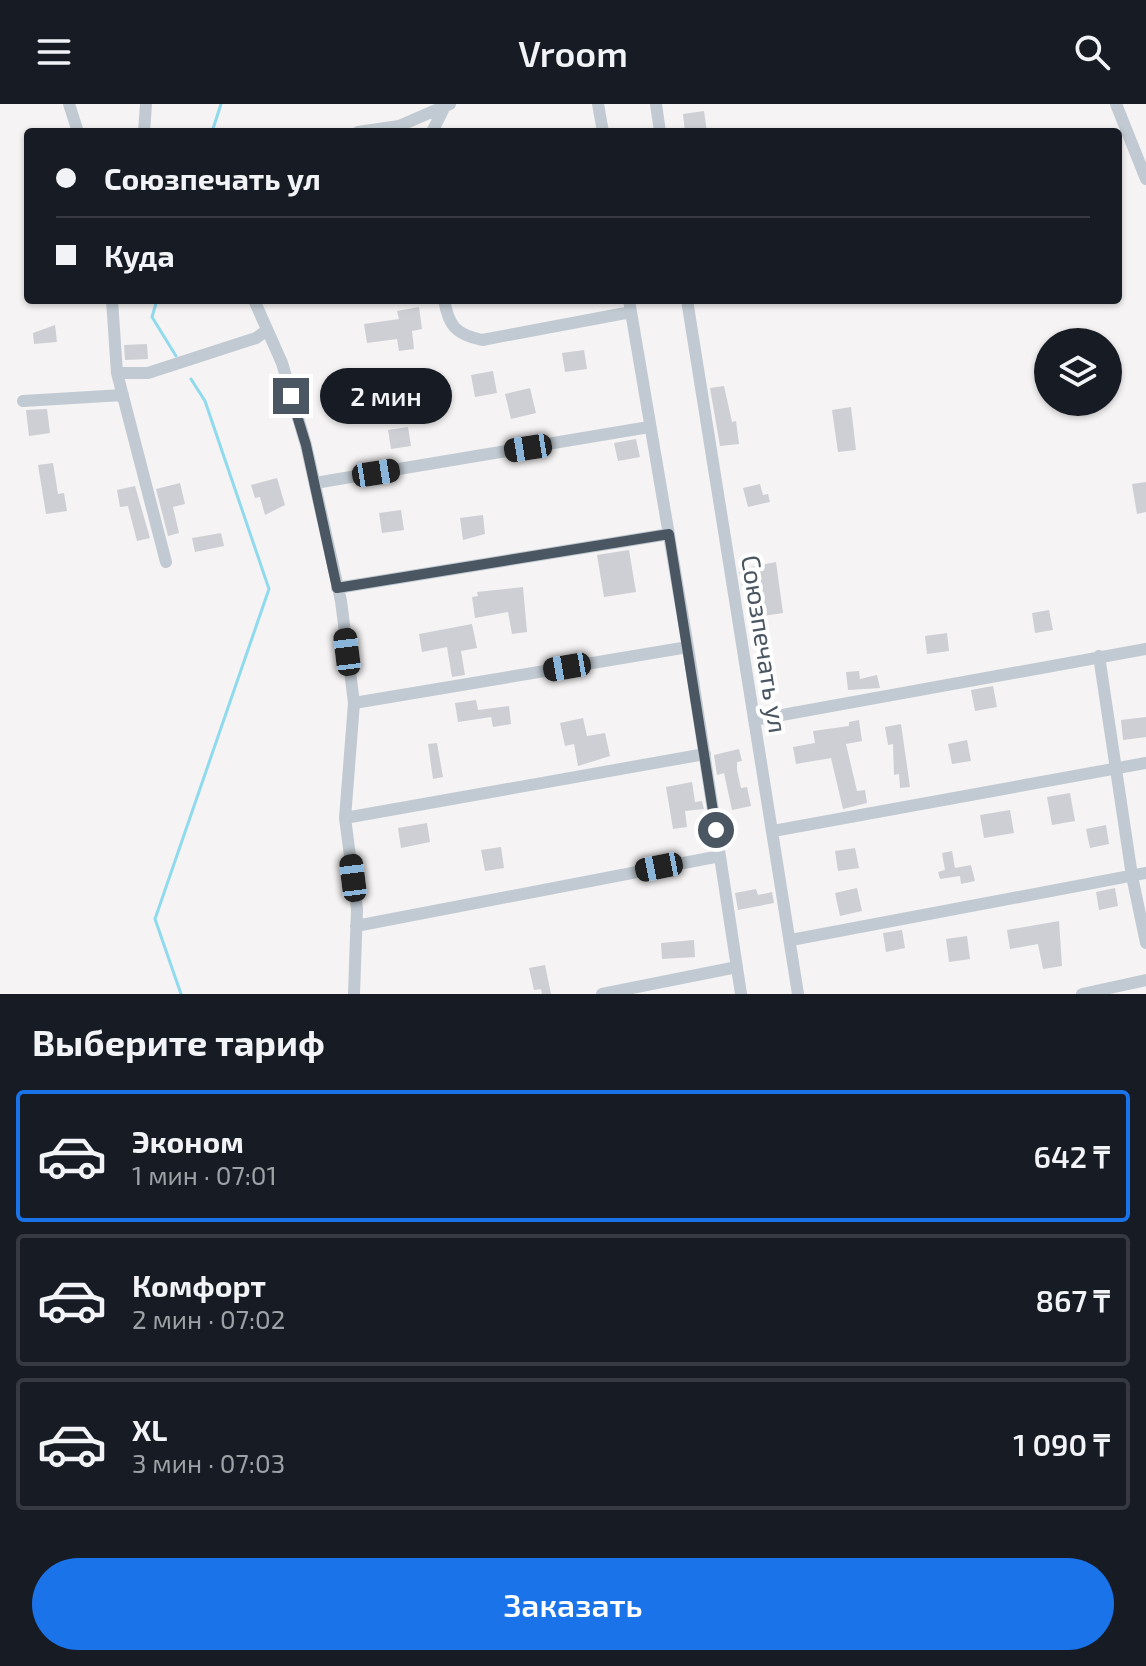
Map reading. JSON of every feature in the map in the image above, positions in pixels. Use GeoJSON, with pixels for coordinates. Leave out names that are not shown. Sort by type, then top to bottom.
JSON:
{"type":"FeatureCollection","features":[{"type":"Feature","properties":{"kind":"street"},"geometry":{"type":"LineString","coordinates":[[69,104],[77,128]]}},
{"type":"Feature","properties":{"kind":"street"},"geometry":{"type":"LineString","coordinates":[[144,128],[146,104]]}},
{"type":"Feature","properties":{"kind":"street"},"geometry":{"type":"LineString","coordinates":[[598,104],[602,128]]}},
{"type":"Feature","properties":{"kind":"street"},"geometry":{"type":"LineString","coordinates":[[656,104],[659,128]]}},
{"type":"Feature","properties":{"kind":"street"},"geometry":{"type":"LineString","coordinates":[[1116,104],[1146,179]]}},
{"type":"Feature","properties":{"kind":"street"},"geometry":{"type":"LineString","coordinates":[[385,128],[399,126],[446,107]]}},
{"type":"Feature","properties":{"kind":"street"},"geometry":{"type":"LineString","coordinates":[[434,128],[446,107]]}},
{"type":"Feature","properties":{"kind":"street"},"geometry":{"type":"LineString","coordinates":[[112,304],[117,373],[166,562]]}},
{"type":"Feature","properties":{"kind":"street"},"geometry":{"type":"LineString","coordinates":[[256,304],[282,363],[315,483],[337,588],[354,703],[345,818],[356,926],[354,994]]}},
{"type":"Feature","properties":{"kind":"street"},"geometry":{"type":"LineString","coordinates":[[445,304],[449,325],[462,335],[482,340],[630,306],[688,647],[741,994]]}},
{"type":"Feature","properties":{"kind":"street","name":"Союзпечать ул"},"geometry":{"type":"LineString","coordinates":[[688,304],[798,994]]}},
{"type":"Feature","properties":{"kind":"street"},"geometry":{"type":"LineString","coordinates":[[117,373],[148,373],[241,343],[266,331]]}},
{"type":"Feature","properties":{"kind":"street"},"geometry":{"type":"LineString","coordinates":[[23,401],[123,395]]}},
{"type":"Feature","properties":{"kind":"street"},"geometry":{"type":"LineString","coordinates":[[315,483],[649,427]]}},
{"type":"Feature","properties":{"kind":"street"},"geometry":{"type":"LineString","coordinates":[[337,588],[669,534]]}},
{"type":"Feature","properties":{"kind":"street"},"geometry":{"type":"LineString","coordinates":[[354,703],[688,647]]}},
{"type":"Feature","properties":{"kind":"street"},"geometry":{"type":"LineString","coordinates":[[754,720],[1146,649]]}},
{"type":"Feature","properties":{"kind":"street"},"geometry":{"type":"LineString","coordinates":[[1099,656],[1132,876],[1146,943]]}},
{"type":"Feature","properties":{"kind":"street"},"geometry":{"type":"LineString","coordinates":[[345,818],[705,754]]}},
{"type":"Feature","properties":{"kind":"street"},"geometry":{"type":"LineString","coordinates":[[773,831],[1146,763]]}},
{"type":"Feature","properties":{"kind":"street"},"geometry":{"type":"LineString","coordinates":[[356,926],[720,856]]}},
{"type":"Feature","properties":{"kind":"street"},"geometry":{"type":"LineString","coordinates":[[791,940],[1146,873]]}},
{"type":"Feature","properties":{"kind":"street"},"geometry":{"type":"LineString","coordinates":[[602,994],[737,967]]}},
{"type":"Feature","properties":{"kind":"street"},"geometry":{"type":"LineString","coordinates":[[1082,994],[1146,980]]}},
{"type":"Feature","properties":{"kind":"building"},"geometry":{"type":"Polygon","coordinates":[[[704,111],[706,128],[685,128],[683,114],[704,111]]]}},
{"type":"Feature","properties":{"kind":"building"},"geometry":{"type":"Polygon","coordinates":[[[419,307],[422,329],[412,331],[414,349],[399,351],[397,339],[367,343],[364,324],[399,319],[397,311],[419,307]]]}},
{"type":"Feature","properties":{"kind":"building"},"geometry":{"type":"Polygon","coordinates":[[[55,325],[57,342],[34,344],[33,333],[55,325]]]}},
{"type":"Feature","properties":{"kind":"building"},"geometry":{"type":"Polygon","coordinates":[[[147,344],[148,359],[125,360],[124,345],[147,344]]]}},
{"type":"Feature","properties":{"kind":"building"},"geometry":{"type":"Polygon","coordinates":[[[584,350],[587,369],[565,372],[562,353],[584,350]]]}},
{"type":"Feature","properties":{"kind":"building"},"geometry":{"type":"Polygon","coordinates":[[[493,371],[497,393],[475,397],[471,375],[493,371]]]}},
{"type":"Feature","properties":{"kind":"building"},"geometry":{"type":"Polygon","coordinates":[[[724,386],[732,422],[736,421],[739,444],[720,446],[710,388],[724,386]]]}},
{"type":"Feature","properties":{"kind":"building"},"geometry":{"type":"Polygon","coordinates":[[[530,388],[536,413],[511,419],[505,394],[530,388]]]}},
{"type":"Feature","properties":{"kind":"building"},"geometry":{"type":"Polygon","coordinates":[[[851,407],[856,450],[838,452],[832,410],[851,407]]]}},
{"type":"Feature","properties":{"kind":"building"},"geometry":{"type":"Polygon","coordinates":[[[47,409],[50,433],[29,436],[26,410],[47,409]]]}},
{"type":"Feature","properties":{"kind":"building"},"geometry":{"type":"Polygon","coordinates":[[[408,427],[411,446],[391,449],[388,430],[408,427]]]}},
{"type":"Feature","properties":{"kind":"building"},"geometry":{"type":"Polygon","coordinates":[[[636,439],[640,457],[618,461],[614,443],[636,439]]]}},
{"type":"Feature","properties":{"kind":"building"},"geometry":{"type":"Polygon","coordinates":[[[53,463],[58,494],[64,493],[67,511],[46,514],[38,465],[53,463]]]}},
{"type":"Feature","properties":{"kind":"building"},"geometry":{"type":"Polygon","coordinates":[[[277,478],[285,505],[265,515],[260,497],[255,498],[251,485],[277,478]]]}},
{"type":"Feature","properties":{"kind":"building"},"geometry":{"type":"Polygon","coordinates":[[[1146,482],[1146,512],[1137,514],[1132,484],[1146,482]]]}},
{"type":"Feature","properties":{"kind":"building"},"geometry":{"type":"Polygon","coordinates":[[[180,483],[185,504],[173,507],[179,533],[168,536],[156,489],[180,483]]]}},
{"type":"Feature","properties":{"kind":"building"},"geometry":{"type":"Polygon","coordinates":[[[760,484],[763,495],[768,494],[770,502],[748,507],[743,488],[760,484]]]}},
{"type":"Feature","properties":{"kind":"building"},"geometry":{"type":"Polygon","coordinates":[[[135,486],[150,538],[137,541],[128,506],[120,507],[117,490],[135,486]]]}},
{"type":"Feature","properties":{"kind":"building"},"geometry":{"type":"Polygon","coordinates":[[[401,510],[404,530],[382,533],[379,513],[401,510]]]}},
{"type":"Feature","properties":{"kind":"building"},"geometry":{"type":"Polygon","coordinates":[[[483,515],[485,534],[463,540],[460,518],[483,515]]]}},
{"type":"Feature","properties":{"kind":"building"},"geometry":{"type":"Polygon","coordinates":[[[221,533],[224,546],[195,552],[192,538],[221,533]]]}},
{"type":"Feature","properties":{"kind":"building"},"geometry":{"type":"Polygon","coordinates":[[[629,550],[636,592],[604,597],[597,555],[629,550]]]}},
{"type":"Feature","properties":{"kind":"building"},"geometry":{"type":"Polygon","coordinates":[[[776,562],[783,613],[763,616],[758,585],[742,587],[738,565],[744,564],[745,568],[776,562]]]}},
{"type":"Feature","properties":{"kind":"building"},"geometry":{"type":"Polygon","coordinates":[[[523,587],[527,632],[512,634],[508,612],[475,618],[472,597],[478,596],[477,592],[523,587]]]}},
{"type":"Feature","properties":{"kind":"building"},"geometry":{"type":"Polygon","coordinates":[[[1049,610],[1053,630],[1035,633],[1032,613],[1049,610]]]}},
{"type":"Feature","properties":{"kind":"building"},"geometry":{"type":"Polygon","coordinates":[[[472,624],[477,648],[461,651],[465,675],[452,677],[447,647],[422,652],[419,634],[472,624]]]}},
{"type":"Feature","properties":{"kind":"building"},"geometry":{"type":"Polygon","coordinates":[[[947,633],[949,651],[927,654],[925,636],[947,633]]]}},
{"type":"Feature","properties":{"kind":"building"},"geometry":{"type":"Polygon","coordinates":[[[859,671],[860,679],[877,675],[880,688],[848,690],[846,672],[859,671]]]}},
{"type":"Feature","properties":{"kind":"building"},"geometry":{"type":"Polygon","coordinates":[[[993,686],[997,707],[975,711],[971,690],[993,686]]]}},
{"type":"Feature","properties":{"kind":"building"},"geometry":{"type":"Polygon","coordinates":[[[476,700],[478,710],[509,706],[511,724],[493,727],[491,717],[458,722],[455,703],[476,700]]]}},
{"type":"Feature","properties":{"kind":"building"},"geometry":{"type":"Polygon","coordinates":[[[1146,717],[1146,737],[1123,740],[1121,720],[1146,717]]]}},
{"type":"Feature","properties":{"kind":"building"},"geometry":{"type":"Polygon","coordinates":[[[583,718],[587,736],[605,733],[610,756],[578,766],[574,744],[565,746],[560,723],[583,718]]]}},
{"type":"Feature","properties":{"kind":"building"},"geometry":{"type":"Polygon","coordinates":[[[859,720],[862,741],[846,744],[857,791],[865,790],[867,803],[843,809],[831,758],[796,764],[793,747],[815,743],[813,731],[849,726],[849,722],[859,720]]]}},
{"type":"Feature","properties":{"kind":"building"},"geometry":{"type":"Polygon","coordinates":[[[901,724],[910,787],[900,788],[899,774],[894,775],[893,744],[888,745],[885,727],[901,724]]]}},
{"type":"Feature","properties":{"kind":"building"},"geometry":{"type":"Polygon","coordinates":[[[967,740],[971,761],[952,764],[948,744],[967,740]]]}},
{"type":"Feature","properties":{"kind":"building"},"geometry":{"type":"Polygon","coordinates":[[[437,743],[443,777],[433,779],[428,744],[437,743]]]}},
{"type":"Feature","properties":{"kind":"building"},"geometry":{"type":"Polygon","coordinates":[[[739,749],[742,761],[737,762],[737,770],[741,788],[747,787],[751,806],[732,810],[724,773],[717,775],[714,755],[739,749]]]}},
{"type":"Feature","properties":{"kind":"building"},"geometry":{"type":"Polygon","coordinates":[[[692,782],[695,802],[702,801],[704,809],[685,811],[687,827],[673,829],[666,787],[692,782]]]}},
{"type":"Feature","properties":{"kind":"building"},"geometry":{"type":"Polygon","coordinates":[[[1070,793],[1075,821],[1052,825],[1047,797],[1070,793]]]}},
{"type":"Feature","properties":{"kind":"building"},"geometry":{"type":"Polygon","coordinates":[[[1010,810],[1014,833],[984,838],[980,815],[1010,810]]]}},
{"type":"Feature","properties":{"kind":"building"},"geometry":{"type":"Polygon","coordinates":[[[427,823],[430,842],[401,848],[398,828],[427,823]]]}},
{"type":"Feature","properties":{"kind":"building"},"geometry":{"type":"Polygon","coordinates":[[[1106,825],[1109,844],[1090,848],[1086,829],[1106,825]]]}},
{"type":"Feature","properties":{"kind":"building"},"geometry":{"type":"Polygon","coordinates":[[[501,847],[504,868],[485,871],[481,850],[501,847]]]}},
{"type":"Feature","properties":{"kind":"building"},"geometry":{"type":"Polygon","coordinates":[[[855,848],[859,868],[838,871],[835,851],[855,848]]]}},
{"type":"Feature","properties":{"kind":"building"},"geometry":{"type":"Polygon","coordinates":[[[952,851],[955,868],[971,865],[975,881],[961,884],[960,876],[940,879],[938,872],[945,870],[942,853],[952,851]]]}},
{"type":"Feature","properties":{"kind":"building"},"geometry":{"type":"Polygon","coordinates":[[[857,888],[862,911],[840,916],[835,893],[857,888]]]}},
{"type":"Feature","properties":{"kind":"building"},"geometry":{"type":"Polygon","coordinates":[[[1115,888],[1118,906],[1099,910],[1096,892],[1115,888]]]}},
{"type":"Feature","properties":{"kind":"building"},"geometry":{"type":"Polygon","coordinates":[[[756,889],[758,895],[772,892],[774,903],[738,910],[735,893],[756,889]]]}},
{"type":"Feature","properties":{"kind":"building"},"geometry":{"type":"Polygon","coordinates":[[[1059,921],[1062,966],[1043,969],[1038,944],[1010,949],[1007,930],[1059,921]]]}},
{"type":"Feature","properties":{"kind":"building"},"geometry":{"type":"Polygon","coordinates":[[[902,930],[905,948],[886,952],[883,933],[902,930]]]}},
{"type":"Feature","properties":{"kind":"building"},"geometry":{"type":"Polygon","coordinates":[[[967,936],[970,959],[949,962],[946,939],[967,936]]]}},
{"type":"Feature","properties":{"kind":"building"},"geometry":{"type":"Polygon","coordinates":[[[694,940],[695,957],[662,959],[661,943],[694,940]]]}},
{"type":"Feature","properties":{"kind":"building"},"geometry":{"type":"Polygon","coordinates":[[[545,965],[551,994],[542,994],[541,989],[534,990],[529,968],[545,965]]]}},
{"type":"Feature","properties":{"kind":"waterway"},"geometry":{"type":"LineString","coordinates":[[213,128],[221,104]]}},
{"type":"Feature","properties":{"kind":"waterway"},"geometry":{"type":"LineString","coordinates":[[156,304],[152,317],[176,356]]}},
{"type":"Feature","properties":{"kind":"waterway"},"geometry":{"type":"LineString","coordinates":[[181,994],[155,919],[269,589],[205,401],[191,379]]}},
{"type":"Feature","properties":{"kind":"route"},"geometry":{"type":"LineString","coordinates":[[291,396],[318,495],[337,588],[669,534],[716,830]]}}]}
